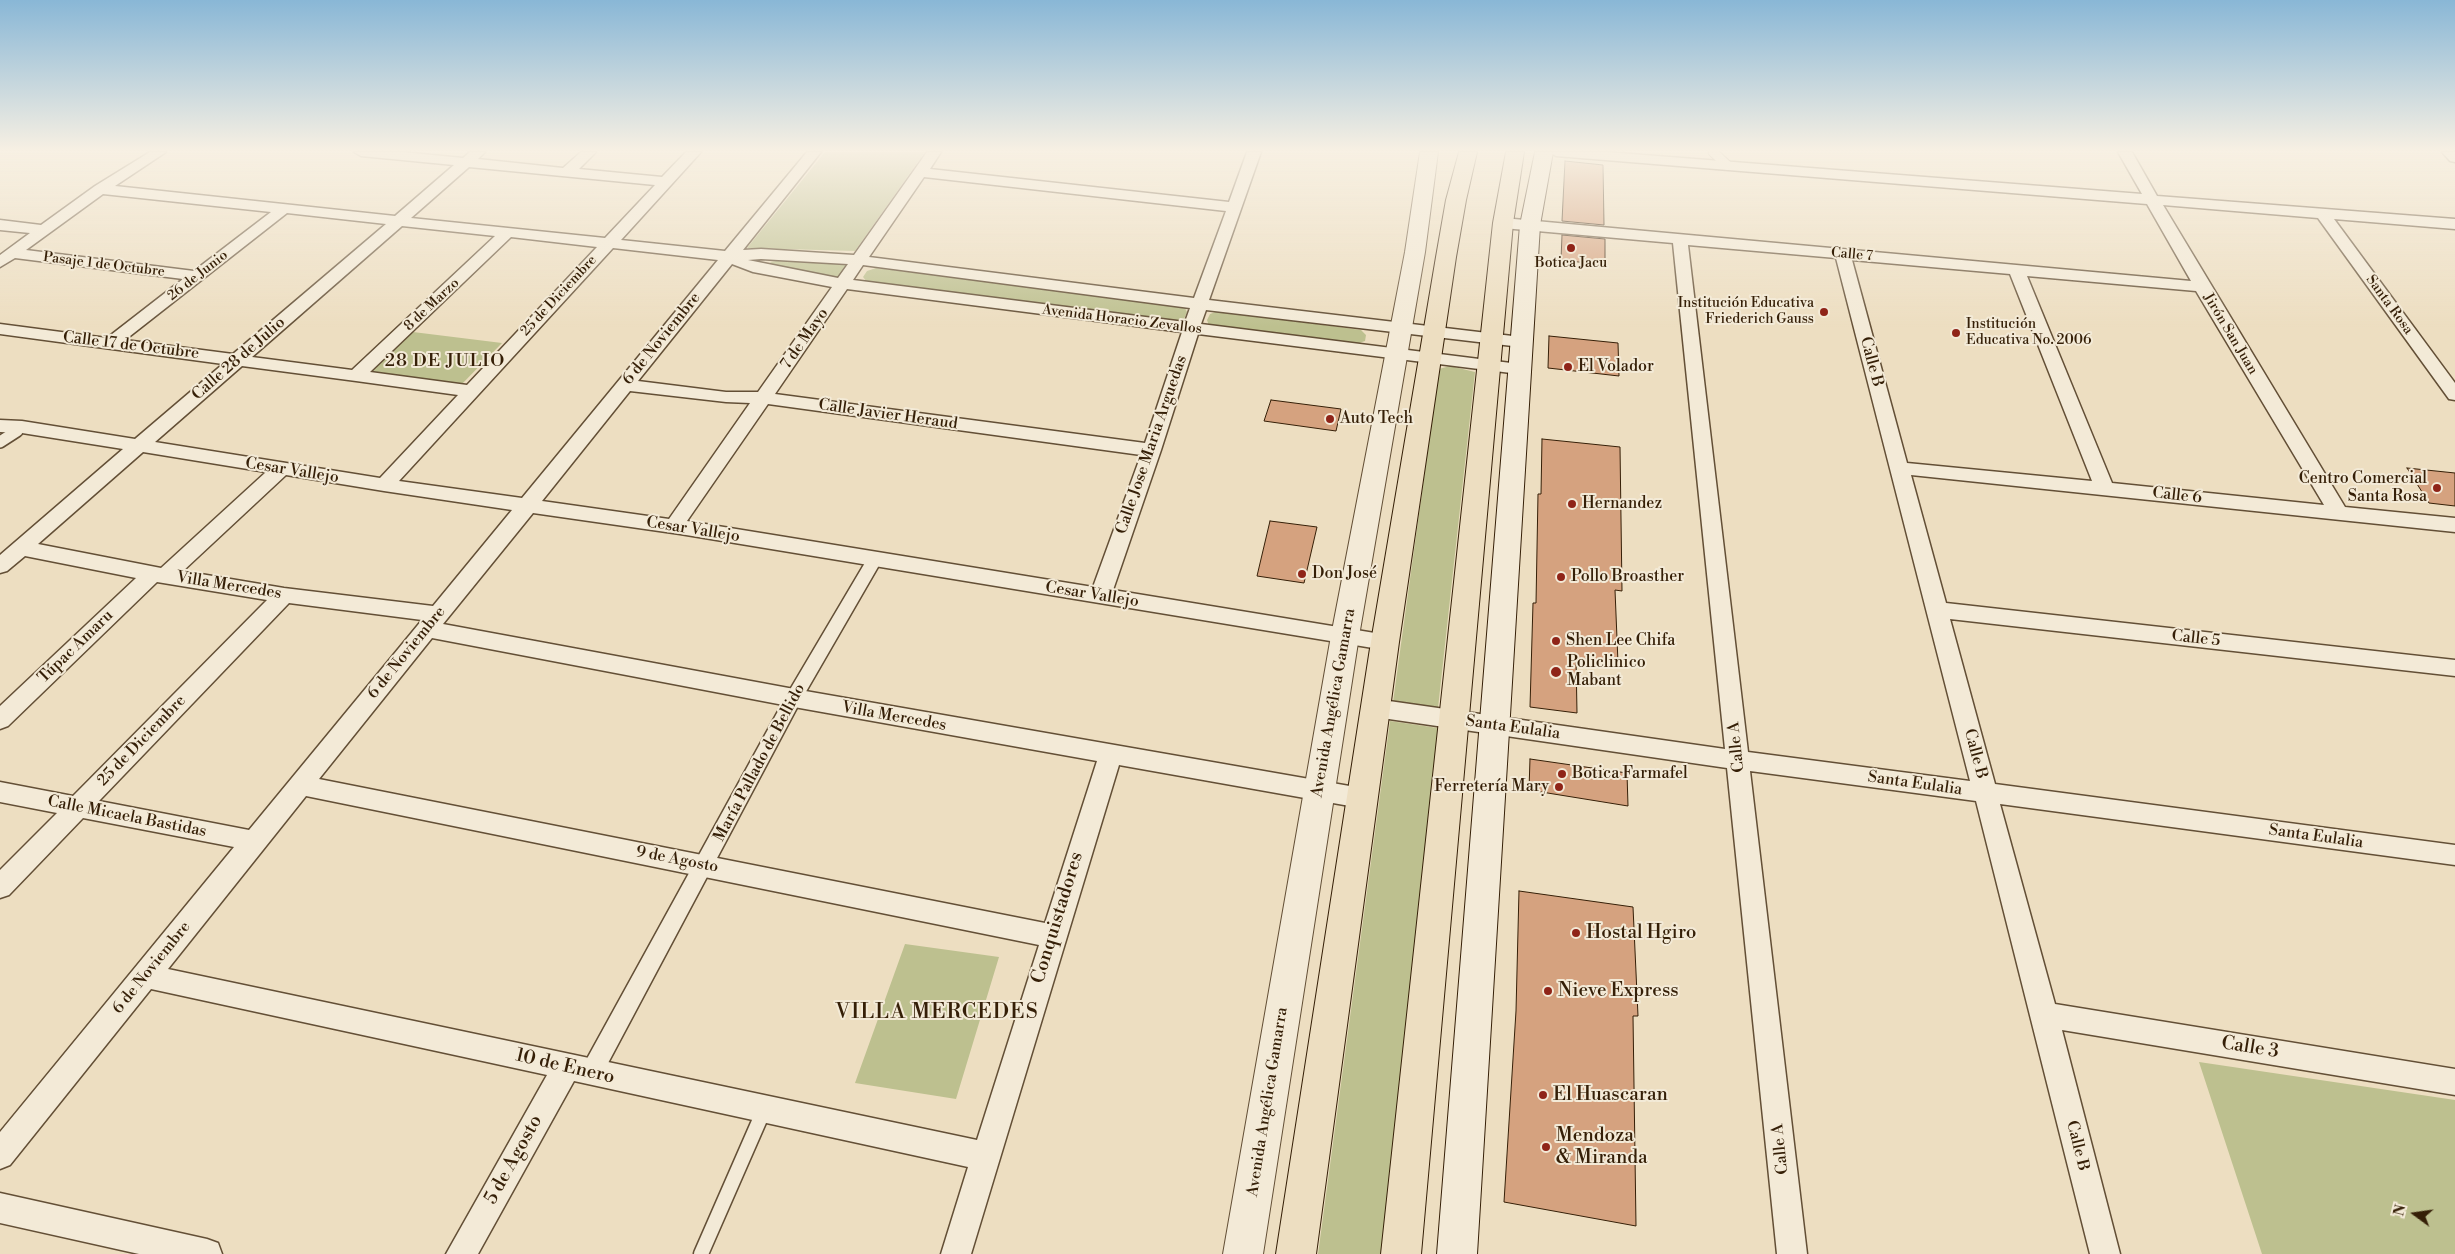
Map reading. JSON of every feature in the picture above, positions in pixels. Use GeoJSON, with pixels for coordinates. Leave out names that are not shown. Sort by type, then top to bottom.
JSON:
{"type":"FeatureCollection","features":[{"type":"Feature","properties":{"kind":"main road","name":"Avenida Angélica Gamarra"},"geometry":{"type":"LineString","coordinates":[[1243,1254],[1345,636],[1415,252],[1421,211]]}},
{"type":"Feature","properties":{"kind":"main road"},"geometry":{"type":"LineString","coordinates":[[1296,1254],[1384,642],[1454,211]]}},
{"type":"Feature","properties":{"kind":"main road"},"geometry":{"type":"LineString","coordinates":[[1458,1254],[1520,355],[1516,211]]}},
{"type":"Feature","properties":{"kind":"main road"},"geometry":{"type":"LineString","coordinates":[[1401,1254],[1491,352],[1516,224],[1521,211]]}},
{"type":"Feature","properties":{"kind":"street"},"geometry":{"type":"LineString","coordinates":[[6,258],[71,211]]}},
{"type":"Feature","properties":{"kind":"street","name":"26 de Junio"},"geometry":{"type":"LineString","coordinates":[[111,343],[282,211]]}},
{"type":"Feature","properties":{"kind":"street","name":"Avenida Horacio Zevallos"},"geometry":{"type":"LineString","coordinates":[[307,211],[729,256],[761,254],[859,260],[1200,304],[1398,341],[1520,355]]}},
{"type":"Feature","properties":{"kind":"street","name":"Calle 28 de Julio"},"geometry":{"type":"LineString","coordinates":[[0,566],[410,211]]}},
{"type":"Feature","properties":{"kind":"street","name":"25 de Diciembre"},"geometry":{"type":"LineString","coordinates":[[384,485],[639,211]]}},
{"type":"Feature","properties":{"kind":"street","name":"6 de Noviembre"},"geometry":{"type":"LineString","coordinates":[[0,1155],[766,211]]}},
{"type":"Feature","properties":{"kind":"street","name":"7 de Mayo"},"geometry":{"type":"LineString","coordinates":[[674,526],[893,211]]}},
{"type":"Feature","properties":{"kind":"street","name":"Calle Jose Maria Arguedas"},"geometry":{"type":"LineString","coordinates":[[1100,597],[1233,211]]}},
{"type":"Feature","properties":{"kind":"street","name":"Jirón San Juan"},"geometry":{"type":"LineString","coordinates":[[2158,211],[2338,514]]}},
{"type":"Feature","properties":{"kind":"street"},"geometry":{"type":"LineString","coordinates":[[2286,211],[2455,224]]}},
{"type":"Feature","properties":{"kind":"street","name":"Santa Rosa"},"geometry":{"type":"LineString","coordinates":[[2323,214],[2455,394]]}},
{"type":"Feature","properties":{"kind":"street","name":"Calle 7"},"geometry":{"type":"LineString","coordinates":[[1516,224],[2202,287]]}},
{"type":"Feature","properties":{"kind":"street"},"geometry":{"type":"LineString","coordinates":[[0,225],[44,230]]}},
{"type":"Feature","properties":{"kind":"street","name":"8 de Marzo"},"geometry":{"type":"LineString","coordinates":[[356,376],[507,233]]}},
{"type":"Feature","properties":{"kind":"street","name":"Calle A"},"geometry":{"type":"LineString","coordinates":[[1680,240],[1792,1254]]}},
{"type":"Feature","properties":{"kind":"street","name":"Calle B"},"geometry":{"type":"LineString","coordinates":[[1842,255],[2044,1016],[2105,1254]]}},
{"type":"Feature","properties":{"kind":"street","name":"Avenida Horacio Zevallos"},"geometry":{"type":"LineString","coordinates":[[729,256],[752,268],[844,284],[1191,329],[1398,341],[1520,355]]}},
{"type":"Feature","properties":{"kind":"street","name":"Pasaje 1 de Octubre"},"geometry":{"type":"LineString","coordinates":[[6,258],[197,276]]}},
{"type":"Feature","properties":{"kind":"street"},"geometry":{"type":"LineString","coordinates":[[2016,269],[2104,488]]}},
{"type":"Feature","properties":{"kind":"street","name":"Calle 17 de Octubre"},"geometry":{"type":"LineString","coordinates":[[0,329],[471,391]]}},
{"type":"Feature","properties":{"kind":"street"},"geometry":{"type":"LineString","coordinates":[[2436,368],[2455,369]]}},
{"type":"Feature","properties":{"kind":"street","name":"Calle Javier Heraud"},"geometry":{"type":"LineString","coordinates":[[624,386],[726,398],[763,398],[1152,450]]}},
{"type":"Feature","properties":{"kind":"street","name":"Cesar Vallejo"},"geometry":{"type":"LineString","coordinates":[[0,426],[22,427],[137,447],[384,485],[674,526],[1384,642]]}},
{"type":"Feature","properties":{"kind":"street","name":"Calle 6"},"geometry":{"type":"LineString","coordinates":[[1899,468],[2455,525]]}},
{"type":"Feature","properties":{"kind":"street","name":"Túpac Amaru"},"geometry":{"type":"LineString","coordinates":[[0,720],[159,575],[281,469]]}},
{"type":"Feature","properties":{"kind":"street","name":"Villa Mercedes"},"geometry":{"type":"LineString","coordinates":[[21,548],[159,575],[433,622],[794,698],[1110,756],[1362,798]]}},
{"type":"Feature","properties":{"kind":"street","name":"María Pallado de Bellido"},"geometry":{"type":"LineString","coordinates":[[579,1070],[704,865],[794,698],[874,560]]}},
{"type":"Feature","properties":{"kind":"street","name":"25 de Diciembre"},"geometry":{"type":"LineString","coordinates":[[0,888],[284,595]]}},
{"type":"Feature","properties":{"kind":"street","name":"Calle 5"},"geometry":{"type":"LineString","coordinates":[[1937,610],[2455,668]]}},
{"type":"Feature","properties":{"kind":"street","name":"Santa Eulalia"},"geometry":{"type":"LineString","coordinates":[[1375,708],[1738,760],[2455,855]]}},
{"type":"Feature","properties":{"kind":"street","name":"Conquistadores"},"geometry":{"type":"LineString","coordinates":[[956,1254],[1052,936],[1110,756]]}},
{"type":"Feature","properties":{"kind":"street","name":"9 de Agosto"},"geometry":{"type":"LineString","coordinates":[[300,785],[1052,936]]}},
{"type":"Feature","properties":{"kind":"street","name":"Calle Micaela Bastidas"},"geometry":{"type":"LineString","coordinates":[[0,792],[255,841]]}},
{"type":"Feature","properties":{"kind":"street","name":"10 de Enero"},"geometry":{"type":"LineString","coordinates":[[146,976],[985,1156]]}},
{"type":"Feature","properties":{"kind":"street","name":"Calle 3"},"geometry":{"type":"LineString","coordinates":[[2044,1016],[2455,1082]]}},
{"type":"Feature","properties":{"kind":"street","name":"5 de Agosto"},"geometry":{"type":"LineString","coordinates":[[461,1254],[579,1070]]}},
{"type":"Feature","properties":{"kind":"street"},"geometry":{"type":"LineString","coordinates":[[0,1208],[207,1254]]}},
{"type":"Feature","properties":{"kind":"lane"},"geometry":{"type":"LineString","coordinates":[[0,442],[22,427]]}},
{"type":"Feature","properties":{"kind":"lane"},"geometry":{"type":"LineString","coordinates":[[701,1254],[764,1110]]}},
{"type":"Feature","properties":{"kind":"green space"},"geometry":{"type":"Polygon","coordinates":[[[777,211],[884,211],[855,251],[747,248],[777,211]]]}},
{"type":"Feature","properties":{"kind":"green space"},"geometry":{"type":"Polygon","coordinates":[[[781,260],[853,263],[840,279],[775,267],[770,262],[781,260]]]}},
{"type":"Feature","properties":{"kind":"green space"},"geometry":{"type":"Polygon","coordinates":[[[876,268],[1184,306],[1187,312],[1184,319],[1180,322],[867,282],[863,277],[867,271],[876,268]]]}},
{"type":"Feature","properties":{"kind":"green space"},"geometry":{"type":"Polygon","coordinates":[[[1218,311],[1361,330],[1366,335],[1365,341],[1356,344],[1209,326],[1207,320],[1210,314],[1218,311]]]}},
{"type":"Feature","properties":{"kind":"green space"},"geometry":{"type":"Polygon","coordinates":[[[413,332],[502,343],[462,384],[370,373],[413,332]]]}},
{"type":"Feature","properties":{"kind":"green space"},"geometry":{"type":"Polygon","coordinates":[[[1450,366],[1475,372],[1438,708],[1393,702],[1439,369],[1450,366]]]}},
{"type":"Feature","properties":{"kind":"green space"},"geometry":{"type":"Polygon","coordinates":[[[1390,721],[1438,728],[1381,1254],[1318,1254],[1390,721]]]}},
{"type":"Feature","properties":{"kind":"green space"},"geometry":{"type":"Polygon","coordinates":[[[905,944],[999,957],[956,1099],[855,1083],[905,944]]]}},
{"type":"Feature","properties":{"kind":"green space"},"geometry":{"type":"Polygon","coordinates":[[[2199,1062],[2455,1100],[2455,1254],[2262,1254],[2199,1062]]]}},
{"type":"Feature","properties":{"kind":"building"},"geometry":{"type":"Polygon","coordinates":[[[1563,211],[1604,211],[1604,225],[1562,221],[1563,211]]]}},
{"type":"Feature","properties":{"kind":"building"},"geometry":{"type":"Polygon","coordinates":[[[1562,235],[1605,239],[1605,265],[1561,260],[1562,235]]]}},
{"type":"Feature","properties":{"kind":"building"},"geometry":{"type":"Polygon","coordinates":[[[1549,336],[1618,343],[1619,376],[1548,368],[1549,336]]]}},
{"type":"Feature","properties":{"kind":"building"},"geometry":{"type":"Polygon","coordinates":[[[1271,400],[1341,409],[1336,431],[1264,421],[1271,400]]]}},
{"type":"Feature","properties":{"kind":"building"},"geometry":{"type":"Polygon","coordinates":[[[1542,439],[1620,447],[1622,591],[1615,590],[1618,663],[1576,658],[1577,713],[1530,707],[1533,603],[1536,603],[1538,494],[1541,494],[1542,439]]]}},
{"type":"Feature","properties":{"kind":"building","name":"Centro Comercial Santa Rosa"},"geometry":{"type":"Polygon","coordinates":[[[2407,468],[2455,473],[2455,506],[2429,503],[2407,468]]]}},
{"type":"Feature","properties":{"kind":"building"},"geometry":{"type":"Polygon","coordinates":[[[1270,521],[1317,527],[1304,583],[1257,576],[1270,521]]]}},
{"type":"Feature","properties":{"kind":"building"},"geometry":{"type":"Polygon","coordinates":[[[1530,759],[1627,773],[1628,806],[1529,790],[1530,759]]]}},
{"type":"Feature","properties":{"kind":"building"},"geometry":{"type":"Polygon","coordinates":[[[1519,891],[1633,907],[1638,1016],[1633,1016],[1636,1226],[1504,1202],[1516,1011],[1519,891]]]}},
{"type":"Feature","properties":{"kind":"place","name":"Botica Jacu"},"geometry":{"type":"Point","coordinates":[1571,248]}},
{"type":"Feature","properties":{"kind":"place","name":"Institución Educativa Friederich Gauss"},"geometry":{"type":"Point","coordinates":[1824,312]}},
{"type":"Feature","properties":{"kind":"place","name":"Institución Educativa No. 2006"},"geometry":{"type":"Point","coordinates":[1956,333]}},
{"type":"Feature","properties":{"kind":"place","name":"El Volador"},"geometry":{"type":"Point","coordinates":[1568,367]}},
{"type":"Feature","properties":{"kind":"place","name":"Auto Tech"},"geometry":{"type":"Point","coordinates":[1330,419]}},
{"type":"Feature","properties":{"kind":"place","name":"Centro Comercial Santa Rosa"},"geometry":{"type":"Point","coordinates":[2437,488]}},
{"type":"Feature","properties":{"kind":"place","name":"Hernandez"},"geometry":{"type":"Point","coordinates":[1572,504]}},
{"type":"Feature","properties":{"kind":"place","name":"Don José"},"geometry":{"type":"Point","coordinates":[1302,574]}},
{"type":"Feature","properties":{"kind":"place","name":"Pollo Broasther"},"geometry":{"type":"Point","coordinates":[1561,577]}},
{"type":"Feature","properties":{"kind":"place","name":"Shen Lee Chifa"},"geometry":{"type":"Point","coordinates":[1556,641]}},
{"type":"Feature","properties":{"kind":"place","name":"Policlinico Mabant"},"geometry":{"type":"Point","coordinates":[1556,672]}},
{"type":"Feature","properties":{"kind":"place","name":"Botica Farmafel"},"geometry":{"type":"Point","coordinates":[1562,774]}},
{"type":"Feature","properties":{"kind":"place","name":"Ferretería Mary"},"geometry":{"type":"Point","coordinates":[1559,787]}},
{"type":"Feature","properties":{"kind":"place","name":"Hostal Hgiro"},"geometry":{"type":"Point","coordinates":[1576,933]}},
{"type":"Feature","properties":{"kind":"place","name":"Nieve Express"},"geometry":{"type":"Point","coordinates":[1548,991]}},
{"type":"Feature","properties":{"kind":"place","name":"El Huascaran"},"geometry":{"type":"Point","coordinates":[1543,1095]}},
{"type":"Feature","properties":{"kind":"place","name":"Mendoza & Miranda"},"geometry":{"type":"Point","coordinates":[1546,1147]}},
{"type":"Feature","properties":{"kind":"district","name":"28 DE JULIO"},"geometry":{"type":"Point","coordinates":[445,362]}},
{"type":"Feature","properties":{"kind":"district","name":"VILLA MERCEDES"},"geometry":{"type":"Point","coordinates":[937,1013]}}]}
